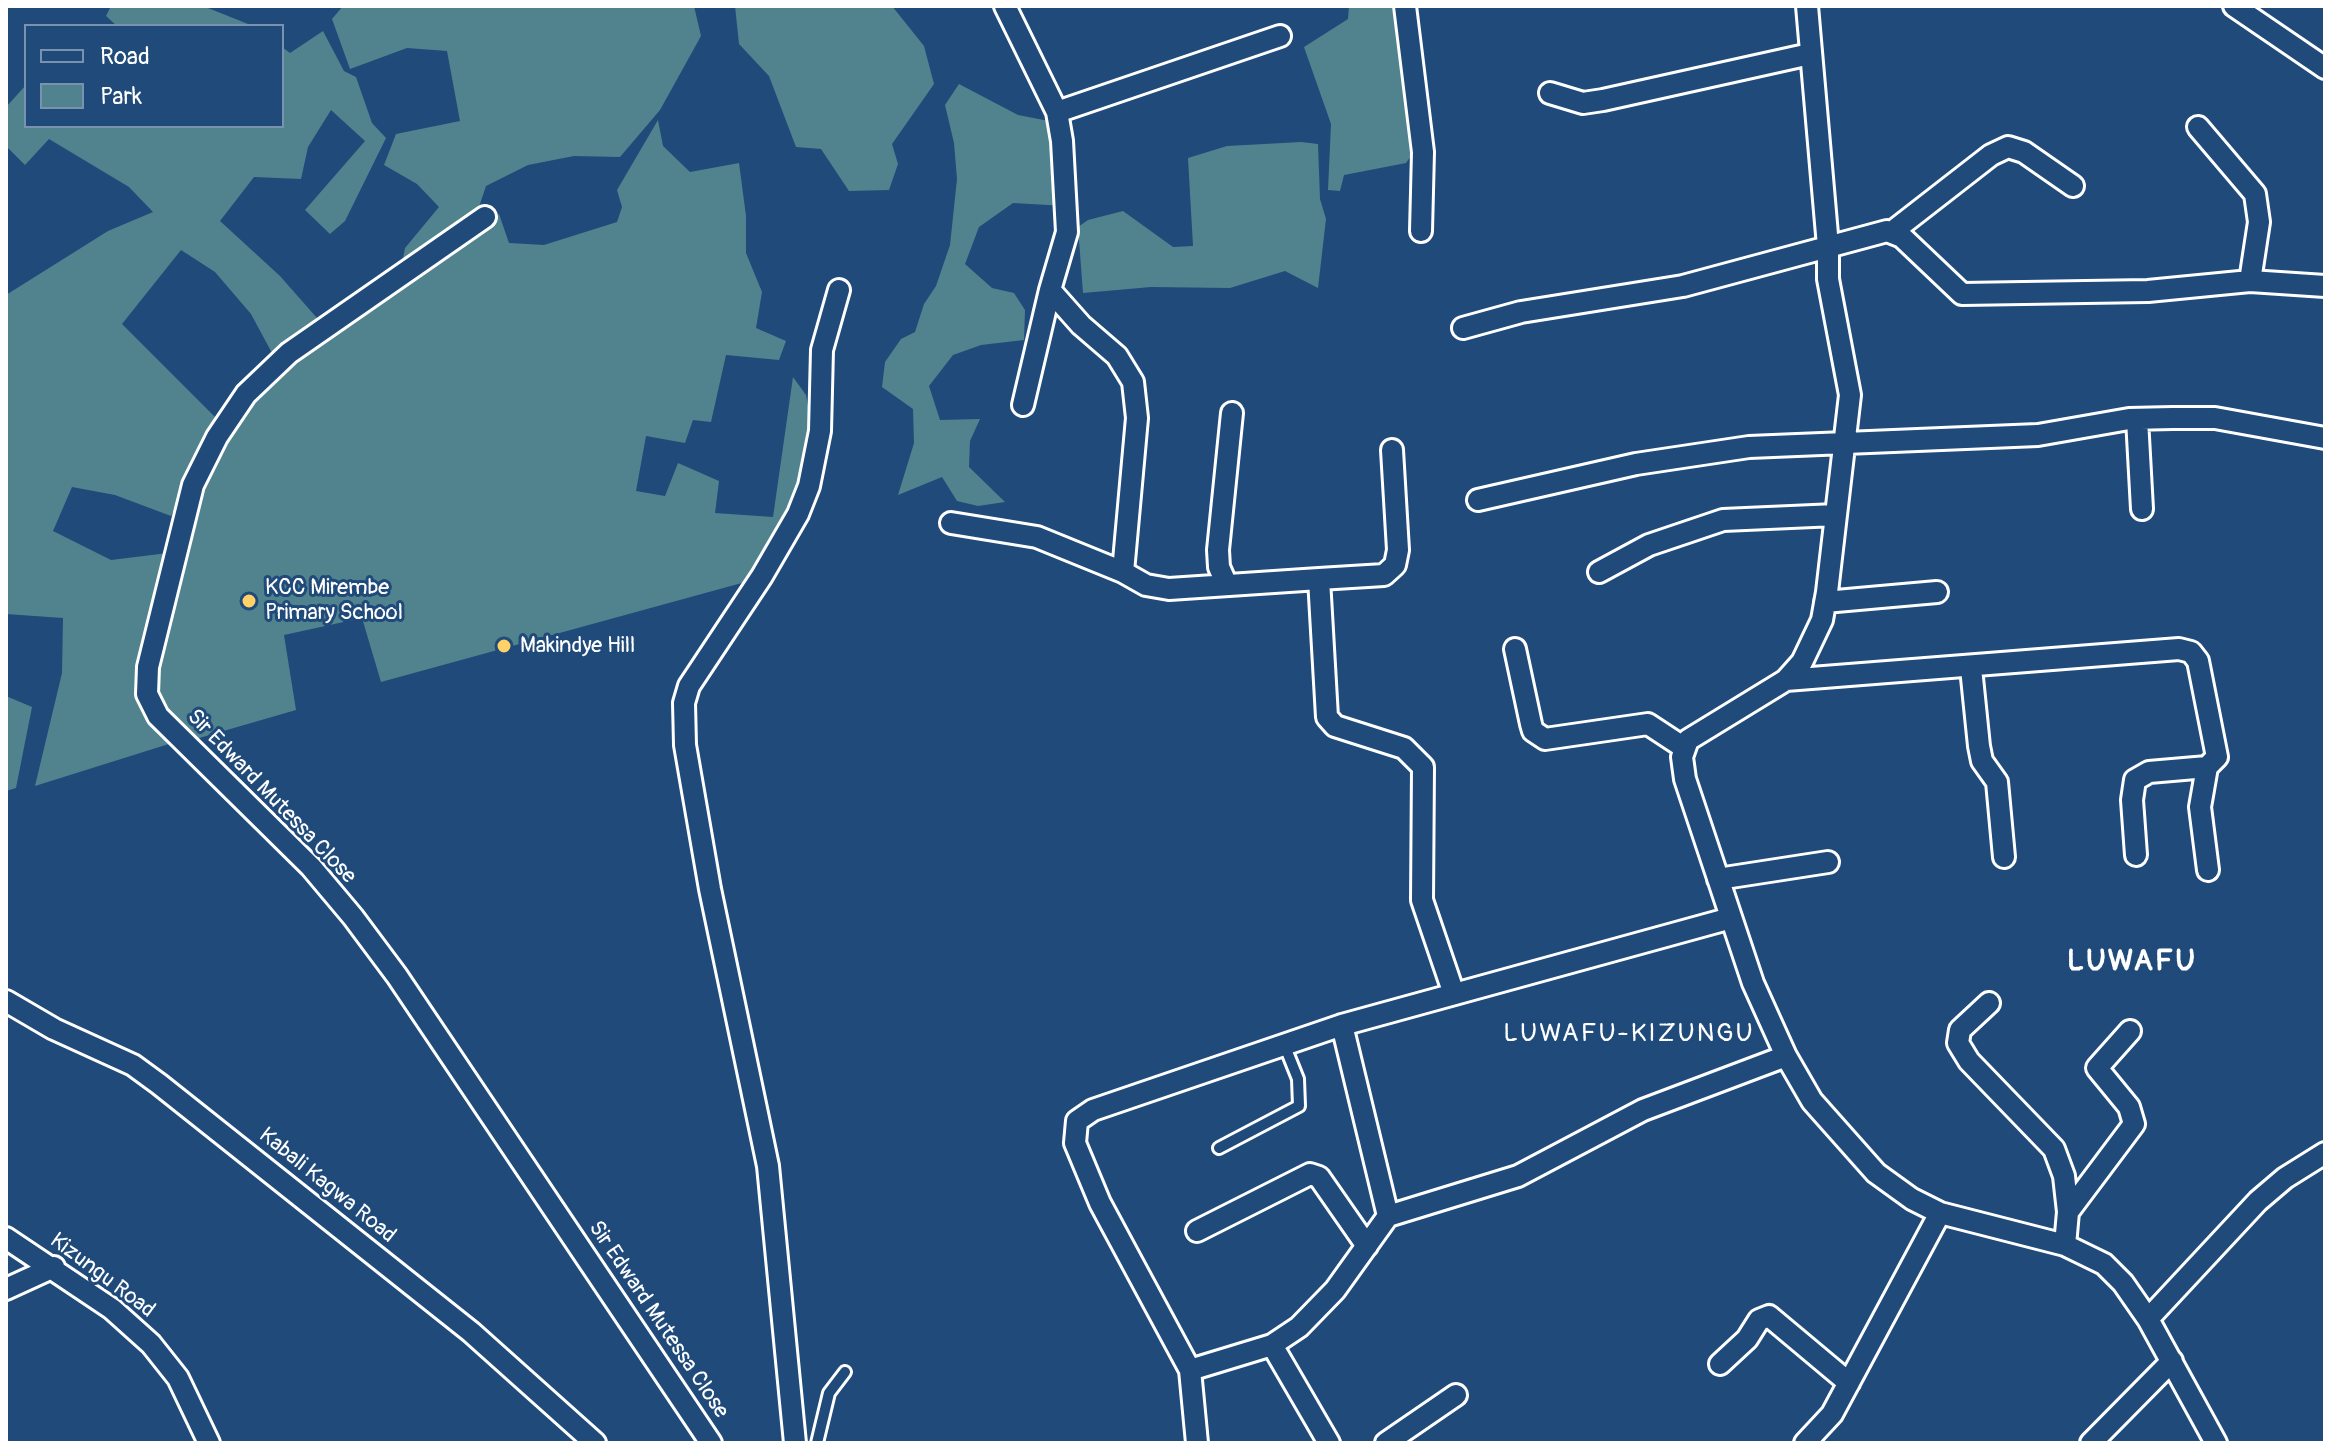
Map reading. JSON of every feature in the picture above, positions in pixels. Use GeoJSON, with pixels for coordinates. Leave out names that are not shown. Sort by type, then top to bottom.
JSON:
{"type":"FeatureCollection","features":[{"type":"Feature","properties":{"kind":"street"},"geometry":{"type":"LineString","coordinates":[[1005,6],[1057,112],[1067,232],[1023,405]]}},
{"type":"Feature","properties":{"kind":"street"},"geometry":{"type":"LineString","coordinates":[[1405,6],[1423,152],[1421,231]]}},
{"type":"Feature","properties":{"kind":"street"},"geometry":{"type":"LineString","coordinates":[[1807,6],[1828,246],[1828,279],[1850,395],[1825,602],[1816,635],[1802,662],[1786,680],[1695,734],[1683,747],[1685,779],[1753,983],[1786,1056],[1812,1101],[1876,1173],[1912,1199],[1940,1213],[2065,1245],[2112,1271],[2148,1319],[2216,1443]]}},
{"type":"Feature","properties":{"kind":"street"},"geometry":{"type":"LineString","coordinates":[[2234,6],[2325,68]]}},
{"type":"Feature","properties":{"kind":"street"},"geometry":{"type":"LineString","coordinates":[[1057,112],[1280,36]]}},
{"type":"Feature","properties":{"kind":"street"},"geometry":{"type":"LineString","coordinates":[[1550,93],[1583,103],[1624,97],[1810,54]]}},
{"type":"Feature","properties":{"kind":"street"},"geometry":{"type":"LineString","coordinates":[[2198,127],[2255,194],[2259,222],[2250,281]]}},
{"type":"Feature","properties":{"kind":"street"},"geometry":{"type":"LineString","coordinates":[[1463,328],[1521,312],[1683,286],[1828,246],[1892,232],[1991,155],[2008,147],[2024,152],[2073,186]]}},
{"type":"Feature","properties":{"kind":"street","name":"Sir Edward Mutessa Close"},"geometry":{"type":"LineString","coordinates":[[485,217],[289,353],[246,394],[217,437],[193,485],[148,667],[147,694],[158,716],[311,867],[362,929],[478,1095],[711,1443]]}},
{"type":"Feature","properties":{"kind":"street"},"geometry":{"type":"LineString","coordinates":[[1892,232],[1962,294],[2148,291],[2250,281],[2325,286]]}},
{"type":"Feature","properties":{"kind":"street"},"geometry":{"type":"LineString","coordinates":[[795,1443],[768,1166],[710,889],[685,745],[684,703],[689,686],[762,576],[798,514],[809,486],[820,431],[822,350],[839,290]]}},
{"type":"Feature","properties":{"kind":"street"},"geometry":{"type":"LineString","coordinates":[[1050,290],[1081,325],[1117,356],[1133,382],[1137,418],[1123,572]]}},
{"type":"Feature","properties":{"kind":"street"},"geometry":{"type":"LineString","coordinates":[[1226,583],[1219,567],[1218,550],[1232,413]]}},
{"type":"Feature","properties":{"kind":"street"},"geometry":{"type":"LineString","coordinates":[[1478,500],[1687,455],[1749,447],[2038,435],[2137,419],[2215,418],[2325,438]]}},
{"type":"Feature","properties":{"kind":"street"},"geometry":{"type":"LineString","coordinates":[[2137,419],[2142,509]]}},
{"type":"Feature","properties":{"kind":"street"},"geometry":{"type":"LineString","coordinates":[[951,523],[1037,537],[1123,572],[1146,585],[1169,589],[1384,575],[1395,565],[1398,550],[1392,450]]}},
{"type":"Feature","properties":{"kind":"street"},"geometry":{"type":"LineString","coordinates":[[1599,572],[1649,545],[1723,520],[1836,515]]}},
{"type":"Feature","properties":{"kind":"street"},"geometry":{"type":"LineString","coordinates":[[1319,579],[1327,717],[1342,729],[1404,748],[1423,767],[1422,900],[1454,994]]}},
{"type":"Feature","properties":{"kind":"street"},"geometry":{"type":"LineString","coordinates":[[1825,602],[1937,592]]}},
{"type":"Feature","properties":{"kind":"street"},"geometry":{"type":"LineString","coordinates":[[1515,649],[1533,731],[1545,739],[1648,724],[1683,747]]}},
{"type":"Feature","properties":{"kind":"street"},"geometry":{"type":"LineString","coordinates":[[1786,680],[2185,649],[2198,661],[2217,752],[2214,762],[2207,767],[2149,772],[2135,780],[2132,800],[2136,855]]}},
{"type":"Feature","properties":{"kind":"street"},"geometry":{"type":"LineString","coordinates":[[1971,668],[1982,761],[1997,782],[2004,857]]}},
{"type":"Feature","properties":{"kind":"street"},"geometry":{"type":"LineString","coordinates":[[2207,767],[2200,807],[2208,870]]}},
{"type":"Feature","properties":{"kind":"street"},"geometry":{"type":"LineString","coordinates":[[1718,879],[1828,862]]}},
{"type":"Feature","properties":{"kind":"street"},"geometry":{"type":"LineString","coordinates":[[1197,1443],[1190,1370],[1100,1203],[1075,1143],[1077,1121],[1093,1110],[1342,1025],[1731,918]]}},
{"type":"Feature","properties":{"kind":"street","name":"Kabali Kagwa Road"},"geometry":{"type":"LineString","coordinates":[[6,1001],[43,1024],[133,1065],[175,1096],[471,1332],[595,1443]]}},
{"type":"Feature","properties":{"kind":"street"},"geometry":{"type":"LineString","coordinates":[[1989,1003],[1960,1030],[1958,1043],[1969,1061],[2054,1149],[2064,1176],[2068,1212],[2065,1245]]}},
{"type":"Feature","properties":{"kind":"street"},"geometry":{"type":"LineString","coordinates":[[1342,1025],[1388,1216]]}},
{"type":"Feature","properties":{"kind":"street"},"geometry":{"type":"LineString","coordinates":[[2068,1212],[2134,1124],[2129,1107],[2097,1068],[2130,1031]]}},
{"type":"Feature","properties":{"kind":"street"},"geometry":{"type":"LineString","coordinates":[[1190,1370],[1272,1345],[1299,1327],[1324,1303],[1388,1216],[1518,1176],[1643,1110],[1786,1056]]}},
{"type":"Feature","properties":{"kind":"street"},"geometry":{"type":"LineString","coordinates":[[2148,1319],[2258,1201],[2297,1170],[2325,1153]]}},
{"type":"Feature","properties":{"kind":"street"},"geometry":{"type":"LineString","coordinates":[[1197,1231],[1310,1174],[1319,1177],[1367,1246]]}},
{"type":"Feature","properties":{"kind":"street"},"geometry":{"type":"LineString","coordinates":[[1805,1443],[1832,1414],[1940,1213]]}},
{"type":"Feature","properties":{"kind":"street","name":"Kizungu Road"},"geometry":{"type":"LineString","coordinates":[[6,1238],[54,1267],[112,1309],[151,1344],[178,1378],[209,1443]]}},
{"type":"Feature","properties":{"kind":"street"},"geometry":{"type":"LineString","coordinates":[[6,1289],[54,1267]]}},
{"type":"Feature","properties":{"kind":"street"},"geometry":{"type":"LineString","coordinates":[[1720,1364],[1747,1339],[1759,1320],[1769,1316],[1849,1383]]}},
{"type":"Feature","properties":{"kind":"street"},"geometry":{"type":"LineString","coordinates":[[1272,1345],[1329,1443]]}},
{"type":"Feature","properties":{"kind":"street"},"geometry":{"type":"LineString","coordinates":[[2091,1443],[2172,1361]]}},
{"type":"Feature","properties":{"kind":"street"},"geometry":{"type":"LineString","coordinates":[[1386,1443],[1456,1395]]}},
{"type":"Feature","properties":{"kind":"lane"},"geometry":{"type":"LineString","coordinates":[[1219,1148],[1299,1106],[1298,1079],[1284,1044]]}},
{"type":"Feature","properties":{"kind":"lane"},"geometry":{"type":"LineString","coordinates":[[817,1443],[829,1393],[845,1372]]}},
{"type":"Feature","properties":{"kind":"green space"},"geometry":{"type":"Polygon","coordinates":[[[111,6],[203,6],[248,24],[115,24],[106,16],[111,6]]]}},
{"type":"Feature","properties":{"kind":"green space"},"geometry":{"type":"Polygon","coordinates":[[[343,6],[694,6],[701,36],[660,110],[620,157],[574,156],[528,165],[486,186],[479,207],[402,264],[405,248],[439,207],[417,184],[384,165],[396,134],[460,121],[447,51],[407,48],[350,69],[332,19],[343,6]]]}},
{"type":"Feature","properties":{"kind":"green space"},"geometry":{"type":"Polygon","coordinates":[[[735,6],[892,6],[924,46],[934,84],[892,144],[898,164],[889,190],[849,191],[821,149],[796,147],[769,76],[739,44],[735,6]]]}},
{"type":"Feature","properties":{"kind":"green space"},"geometry":{"type":"Polygon","coordinates":[[[1349,6],[1392,6],[1413,123],[1413,153],[1406,163],[1344,175],[1340,191],[1328,190],[1331,124],[1304,47],[1348,19],[1349,6]]]}},
{"type":"Feature","properties":{"kind":"green space"},"geometry":{"type":"Polygon","coordinates":[[[323,31],[344,71],[356,77],[372,123],[386,138],[345,221],[330,234],[305,210],[365,141],[331,110],[308,147],[301,179],[254,177],[220,221],[280,276],[317,318],[272,353],[251,314],[215,272],[181,250],[122,324],[219,421],[171,516],[115,495],[72,487],[53,531],[111,560],[168,553],[142,664],[142,708],[172,743],[35,786],[62,673],[63,618],[6,614],[6,295],[108,231],[153,212],[129,187],[49,139],[25,165],[6,146],[6,107],[24,87],[24,128],[284,128],[284,48],[290,53],[323,31]]]}},
{"type":"Feature","properties":{"kind":"green space"},"geometry":{"type":"Polygon","coordinates":[[[959,84],[1018,115],[1049,121],[1066,206],[1013,203],[979,227],[965,264],[992,288],[1014,293],[1025,310],[1024,340],[981,345],[953,355],[929,386],[940,420],[980,419],[970,441],[969,467],[1005,502],[978,506],[957,501],[942,477],[898,495],[914,443],[913,409],[882,387],[885,362],[901,339],[915,332],[950,245],[957,179],[954,143],[945,105],[959,84]]]}},
{"type":"Feature","properties":{"kind":"green space"},"geometry":{"type":"Polygon","coordinates":[[[658,120],[663,146],[690,172],[739,163],[746,216],[746,253],[762,292],[756,328],[786,341],[779,360],[726,355],[711,422],[693,420],[685,443],[646,436],[636,491],[665,496],[678,463],[719,481],[715,513],[773,517],[793,377],[806,395],[812,429],[796,496],[781,534],[749,581],[381,682],[362,618],[284,635],[296,710],[189,741],[155,693],[153,671],[190,517],[222,440],[279,369],[499,214],[509,243],[544,245],[617,222],[622,207],[617,190],[658,120]]]}},
{"type":"Feature","properties":{"kind":"green space"},"geometry":{"type":"Polygon","coordinates":[[[1318,144],[1320,199],[1326,219],[1318,288],[1285,271],[1230,288],[1151,287],[1083,293],[1078,227],[1088,220],[1123,211],[1173,247],[1193,246],[1188,158],[1227,146],[1318,144]]]}},
{"type":"Feature","properties":{"kind":"green space"},"geometry":{"type":"Polygon","coordinates":[[[6,696],[32,707],[16,788],[6,791],[6,696]]]}},
{"type":"Feature","properties":{"kind":"place","name":"KCC Mirembe Primary School"},"geometry":{"type":"Point","coordinates":[249,601]}},
{"type":"Feature","properties":{"kind":"place","name":"Makindye Hill"},"geometry":{"type":"Point","coordinates":[504,646]}},
{"type":"Feature","properties":{"kind":"district","name":"LUWAFU"},"geometry":{"type":"Point","coordinates":[2132,962]}},
{"type":"Feature","properties":{"kind":"district","name":"LUWAFU-KIZUNGU"},"geometry":{"type":"Point","coordinates":[1629,1034]}}]}
